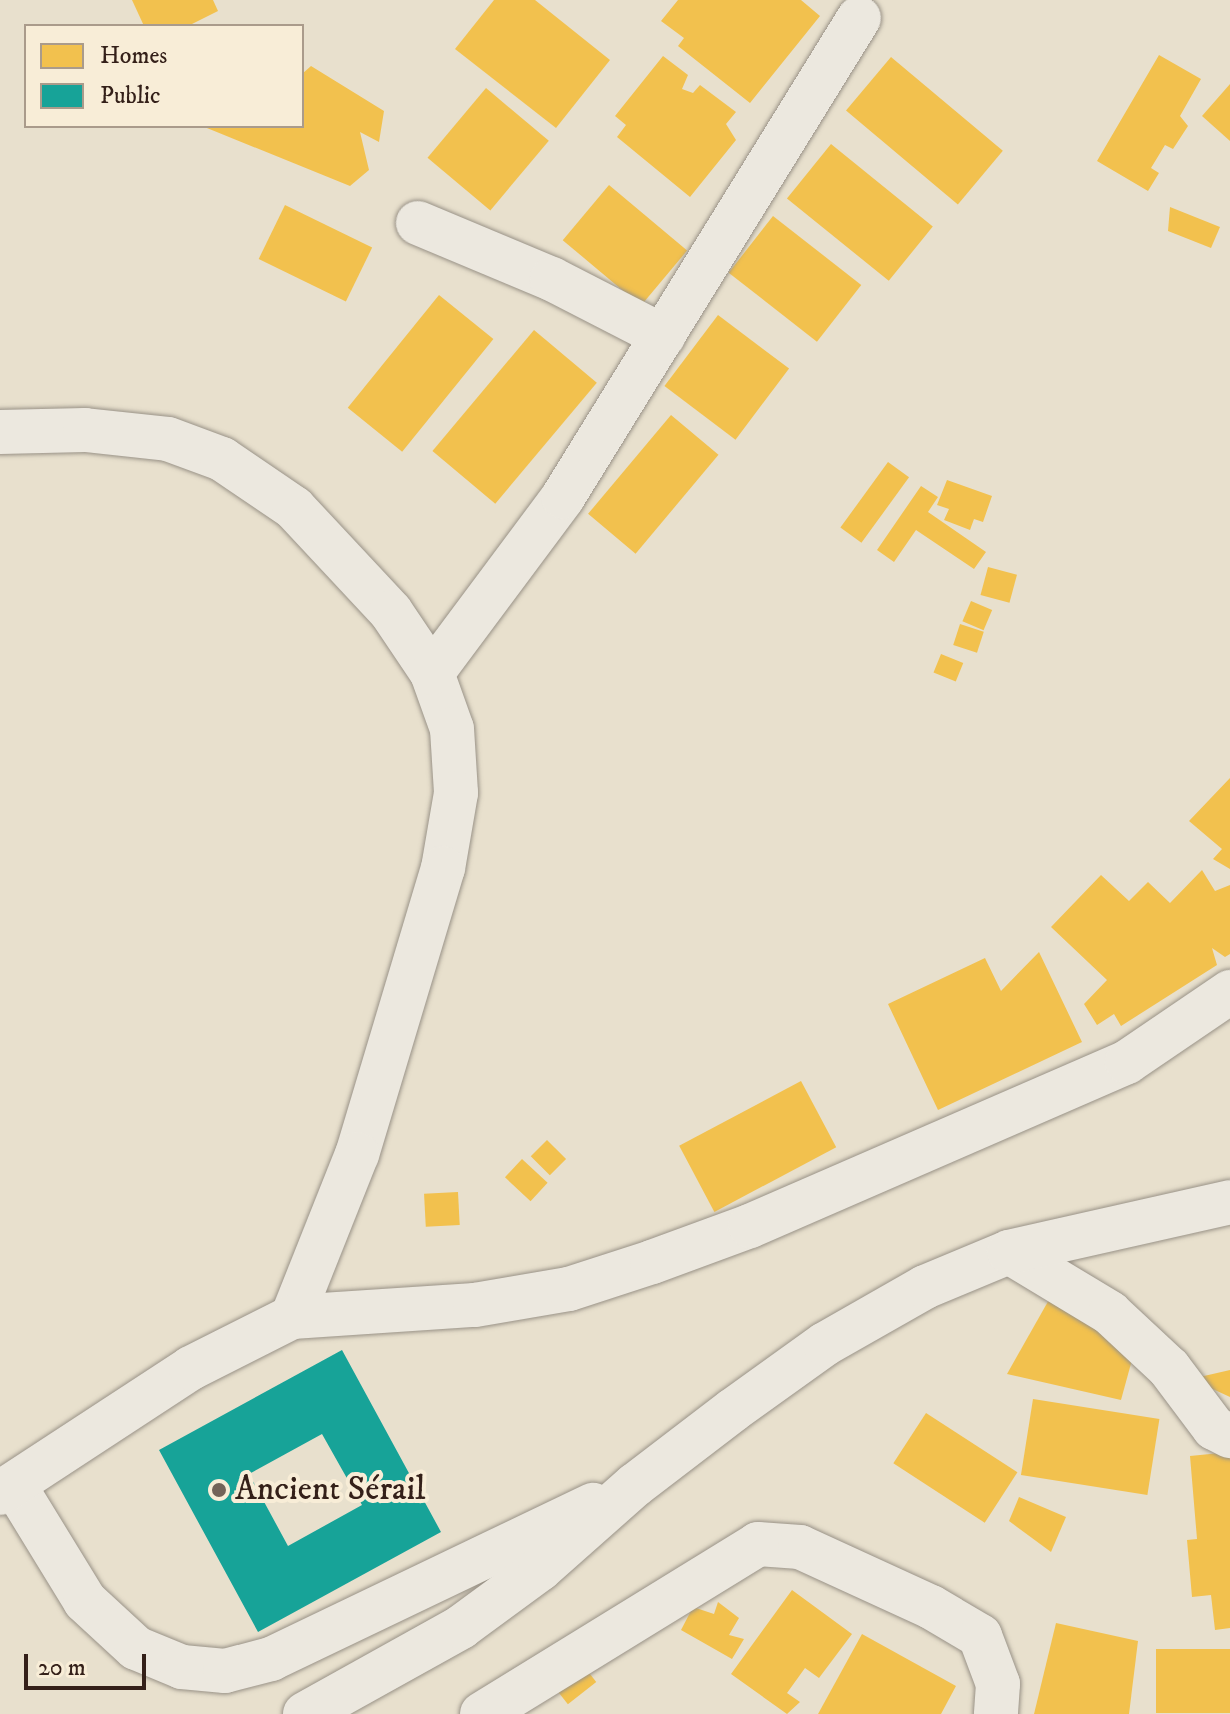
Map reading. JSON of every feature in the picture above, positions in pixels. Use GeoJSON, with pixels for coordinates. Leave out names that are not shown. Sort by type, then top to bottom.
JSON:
{"type":"FeatureCollection","features":[{"type":"Feature","properties":{"kind":"street"},"geometry":{"type":"LineString","coordinates":[[432,673],[563,497],[859,18]]}},
{"type":"Feature","properties":{"kind":"street"},"geometry":{"type":"LineString","coordinates":[[418,223],[552,279],[663,336]]}},
{"type":"Feature","properties":{"kind":"street"},"geometry":{"type":"LineString","coordinates":[[0,432],[85,430],[168,439],[222,459],[294,508],[391,612],[432,673],[452,729],[456,793],[443,868],[357,1154],[292,1317]]}},
{"type":"Feature","properties":{"kind":"street"},"geometry":{"type":"LineString","coordinates":[[635,1485],[271,1659],[225,1671],[182,1667],[136,1648],[85,1601],[7,1489],[191,1368],[292,1317],[475,1305],[569,1289],[652,1262],[750,1226],[1127,1062],[1230,992]]}},
{"type":"Feature","properties":{"kind":"street"},"geometry":{"type":"LineString","coordinates":[[305,1714],[461,1627],[551,1560],[635,1485],[825,1344],[925,1287],[1009,1252],[1230,1202]]}},
{"type":"Feature","properties":{"kind":"street"},"geometry":{"type":"LineString","coordinates":[[1009,1252],[1110,1313],[1169,1368],[1214,1428],[1230,1436]]}},
{"type":"Feature","properties":{"kind":"street"},"geometry":{"type":"LineString","coordinates":[[482,1714],[758,1544],[800,1547],[980,1636],[998,1684],[996,1714]]}},
{"type":"Feature","properties":{"kind":"building: Homes"},"geometry":{"type":"Polygon","coordinates":[[[132,0],[213,0],[218,11],[192,24],[143,24],[132,0]]]}},
{"type":"Feature","properties":{"kind":"building: Homes"},"geometry":{"type":"Polygon","coordinates":[[[494,0],[535,0],[610,60],[556,128],[455,49],[494,0]]]}},
{"type":"Feature","properties":{"kind":"building: Homes"},"geometry":{"type":"Polygon","coordinates":[[[678,0],[801,0],[820,16],[750,103],[678,46],[684,38],[661,21],[678,0]]]}},
{"type":"Feature","properties":{"kind":"building: Homes"},"geometry":{"type":"Polygon","coordinates":[[[1159,55],[1201,79],[1180,116],[1188,126],[1173,149],[1165,145],[1151,168],[1159,173],[1148,191],[1097,161],[1159,55]]]}},
{"type":"Feature","properties":{"kind":"building: Homes"},"geometry":{"type":"Polygon","coordinates":[[[663,56],[688,75],[682,89],[693,93],[700,85],[736,112],[726,124],[736,140],[690,197],[617,137],[626,125],[615,116],[663,56]]]}},
{"type":"Feature","properties":{"kind":"building: Homes"},"geometry":{"type":"Polygon","coordinates":[[[891,57],[1003,151],[958,204],[846,111],[891,57]]]}},
{"type":"Feature","properties":{"kind":"building: Homes"},"geometry":{"type":"Polygon","coordinates":[[[311,66],[384,111],[379,142],[360,132],[369,170],[350,186],[207,128],[304,128],[304,72],[311,66]]]}},
{"type":"Feature","properties":{"kind":"building: Homes"},"geometry":{"type":"Polygon","coordinates":[[[1230,84],[1230,141],[1202,116],[1230,84]]]}},
{"type":"Feature","properties":{"kind":"building: Homes"},"geometry":{"type":"Polygon","coordinates":[[[486,88],[549,141],[490,210],[428,158],[486,88]]]}},
{"type":"Feature","properties":{"kind":"building: Homes"},"geometry":{"type":"Polygon","coordinates":[[[831,144],[933,226],[889,281],[787,198],[831,144]]]}},
{"type":"Feature","properties":{"kind":"building: Homes"},"geometry":{"type":"Polygon","coordinates":[[[609,185],[687,251],[641,306],[563,240],[609,185]]]}},
{"type":"Feature","properties":{"kind":"building: Homes"},"geometry":{"type":"Polygon","coordinates":[[[285,205],[372,248],[346,301],[259,259],[285,205]]]}},
{"type":"Feature","properties":{"kind":"building: Homes"},"geometry":{"type":"Polygon","coordinates":[[[1170,207],[1220,227],[1211,248],[1168,231],[1170,207]]]}},
{"type":"Feature","properties":{"kind":"building: Homes"},"geometry":{"type":"Polygon","coordinates":[[[773,216],[861,285],[817,342],[729,273],[773,216]]]}},
{"type":"Feature","properties":{"kind":"building: Homes"},"geometry":{"type":"Polygon","coordinates":[[[439,295],[493,339],[402,452],[348,408],[439,295]]]}},
{"type":"Feature","properties":{"kind":"building: Homes"},"geometry":{"type":"Polygon","coordinates":[[[718,315],[789,369],[736,440],[664,386],[718,315]]]}},
{"type":"Feature","properties":{"kind":"building: Homes"},"geometry":{"type":"Polygon","coordinates":[[[534,330],[597,383],[495,504],[432,451],[534,330]]]}},
{"type":"Feature","properties":{"kind":"building: Homes"},"geometry":{"type":"Polygon","coordinates":[[[671,415],[718,455],[636,554],[588,514],[671,415]]]}},
{"type":"Feature","properties":{"kind":"building: Homes"},"geometry":{"type":"Polygon","coordinates":[[[888,462],[909,477],[861,543],[840,528],[888,462]]]}},
{"type":"Feature","properties":{"kind":"building: Homes"},"geometry":{"type":"Polygon","coordinates":[[[947,480],[992,496],[983,522],[974,519],[970,530],[944,520],[949,509],[937,505],[947,480]]]}},
{"type":"Feature","properties":{"kind":"building: Homes"},"geometry":{"type":"Polygon","coordinates":[[[921,486],[938,497],[928,512],[986,552],[974,569],[916,530],[894,562],[877,550],[921,486]]]}},
{"type":"Feature","properties":{"kind":"building: Homes"},"geometry":{"type":"Polygon","coordinates":[[[988,567],[1017,575],[1009,603],[980,595],[988,567]]]}},
{"type":"Feature","properties":{"kind":"building: Homes"},"geometry":{"type":"Polygon","coordinates":[[[971,601],[992,610],[984,630],[962,621],[971,601]]]}},
{"type":"Feature","properties":{"kind":"building: Homes"},"geometry":{"type":"Polygon","coordinates":[[[960,624],[984,632],[977,653],[953,645],[960,624]]]}},
{"type":"Feature","properties":{"kind":"building: Homes"},"geometry":{"type":"Polygon","coordinates":[[[941,654],[963,663],[956,682],[934,673],[941,654]]]}},
{"type":"Feature","properties":{"kind":"building: Homes"},"geometry":{"type":"Polygon","coordinates":[[[1230,778],[1230,869],[1213,859],[1222,849],[1189,821],[1230,778]]]}},
{"type":"Feature","properties":{"kind":"building: Homes"},"geometry":{"type":"Polygon","coordinates":[[[1202,870],[1215,891],[1230,885],[1230,954],[1225,957],[1212,948],[1217,965],[1121,1026],[1114,1014],[1097,1025],[1084,1004],[1107,980],[1051,927],[1101,875],[1129,901],[1148,882],[1170,903],[1202,870]]]}},
{"type":"Feature","properties":{"kind":"building: Homes"},"geometry":{"type":"Polygon","coordinates":[[[1039,952],[1082,1042],[938,1110],[888,1004],[985,958],[1001,991],[1039,952]]]}},
{"type":"Feature","properties":{"kind":"building: Homes"},"geometry":{"type":"Polygon","coordinates":[[[801,1081],[836,1147],[714,1212],[679,1146],[801,1081]]]}},
{"type":"Feature","properties":{"kind":"building: Homes"},"geometry":{"type":"Polygon","coordinates":[[[547,1140],[566,1159],[550,1175],[531,1156],[547,1140]]]}},
{"type":"Feature","properties":{"kind":"building: Homes"},"geometry":{"type":"Polygon","coordinates":[[[522,1159],[548,1183],[531,1201],[505,1177],[522,1159]]]}},
{"type":"Feature","properties":{"kind":"building: Homes"},"geometry":{"type":"Polygon","coordinates":[[[458,1192],[460,1225],[426,1227],[424,1194],[458,1192]]]}},
{"type":"Feature","properties":{"kind":"building: Homes"},"geometry":{"type":"Polygon","coordinates":[[[1050,1298],[1138,1338],[1121,1400],[1007,1374],[1050,1298]]]}},
{"type":"Feature","properties":{"kind":"building: Homes"},"geometry":{"type":"Polygon","coordinates":[[[1230,1370],[1230,1397],[1191,1379],[1230,1370]]]}},
{"type":"Feature","properties":{"kind":"building: Homes"},"geometry":{"type":"Polygon","coordinates":[[[1033,1399],[1159,1419],[1147,1495],[1021,1475],[1033,1399]]]}},
{"type":"Feature","properties":{"kind":"building: Homes"},"geometry":{"type":"Polygon","coordinates":[[[926,1413],[1017,1472],[985,1523],[893,1463],[926,1413]]]}},
{"type":"Feature","properties":{"kind":"building: Homes"},"geometry":{"type":"Polygon","coordinates":[[[1230,1452],[1230,1628],[1215,1630],[1211,1595],[1192,1597],[1187,1540],[1197,1539],[1190,1456],[1230,1452]]]}},
{"type":"Feature","properties":{"kind":"building: Homes"},"geometry":{"type":"Polygon","coordinates":[[[1019,1497],[1066,1517],[1051,1552],[1009,1521],[1019,1497]]]}},
{"type":"Feature","properties":{"kind":"building: Homes"},"geometry":{"type":"Polygon","coordinates":[[[792,1590],[852,1634],[819,1678],[805,1668],[787,1693],[800,1702],[787,1714],[731,1674],[792,1590]]]}},
{"type":"Feature","properties":{"kind":"building: Homes"},"geometry":{"type":"Polygon","coordinates":[[[718,1602],[739,1618],[729,1635],[744,1639],[732,1659],[681,1630],[693,1607],[714,1614],[718,1602]]]}},
{"type":"Feature","properties":{"kind":"building: Homes"},"geometry":{"type":"Polygon","coordinates":[[[1056,1623],[1138,1641],[1129,1714],[1034,1714],[1056,1623]]]}},
{"type":"Feature","properties":{"kind":"building: Homes"},"geometry":{"type":"Polygon","coordinates":[[[862,1634],[956,1686],[941,1714],[818,1714],[862,1634]]]}},
{"type":"Feature","properties":{"kind":"building: Homes"},"geometry":{"type":"Polygon","coordinates":[[[1156,1649],[1230,1649],[1230,1713],[1156,1713],[1156,1649]]]}},
{"type":"Feature","properties":{"kind":"building: Homes"},"geometry":{"type":"Polygon","coordinates":[[[579,1660],[596,1682],[568,1704],[551,1682],[579,1660]]]}},
{"type":"Feature","properties":{"kind":"building: Public","name":"Ancient Sérail"},"geometry":{"type":"Polygon","coordinates":[[[342,1350],[441,1532],[258,1632],[159,1450],[342,1350]],[[322,1434],[249,1474],[288,1546],[362,1505],[322,1434]]]}},
{"type":"Feature","properties":{"kind":"place","name":"Ancient Sérail"},"geometry":{"type":"Point","coordinates":[219,1490]}}]}
